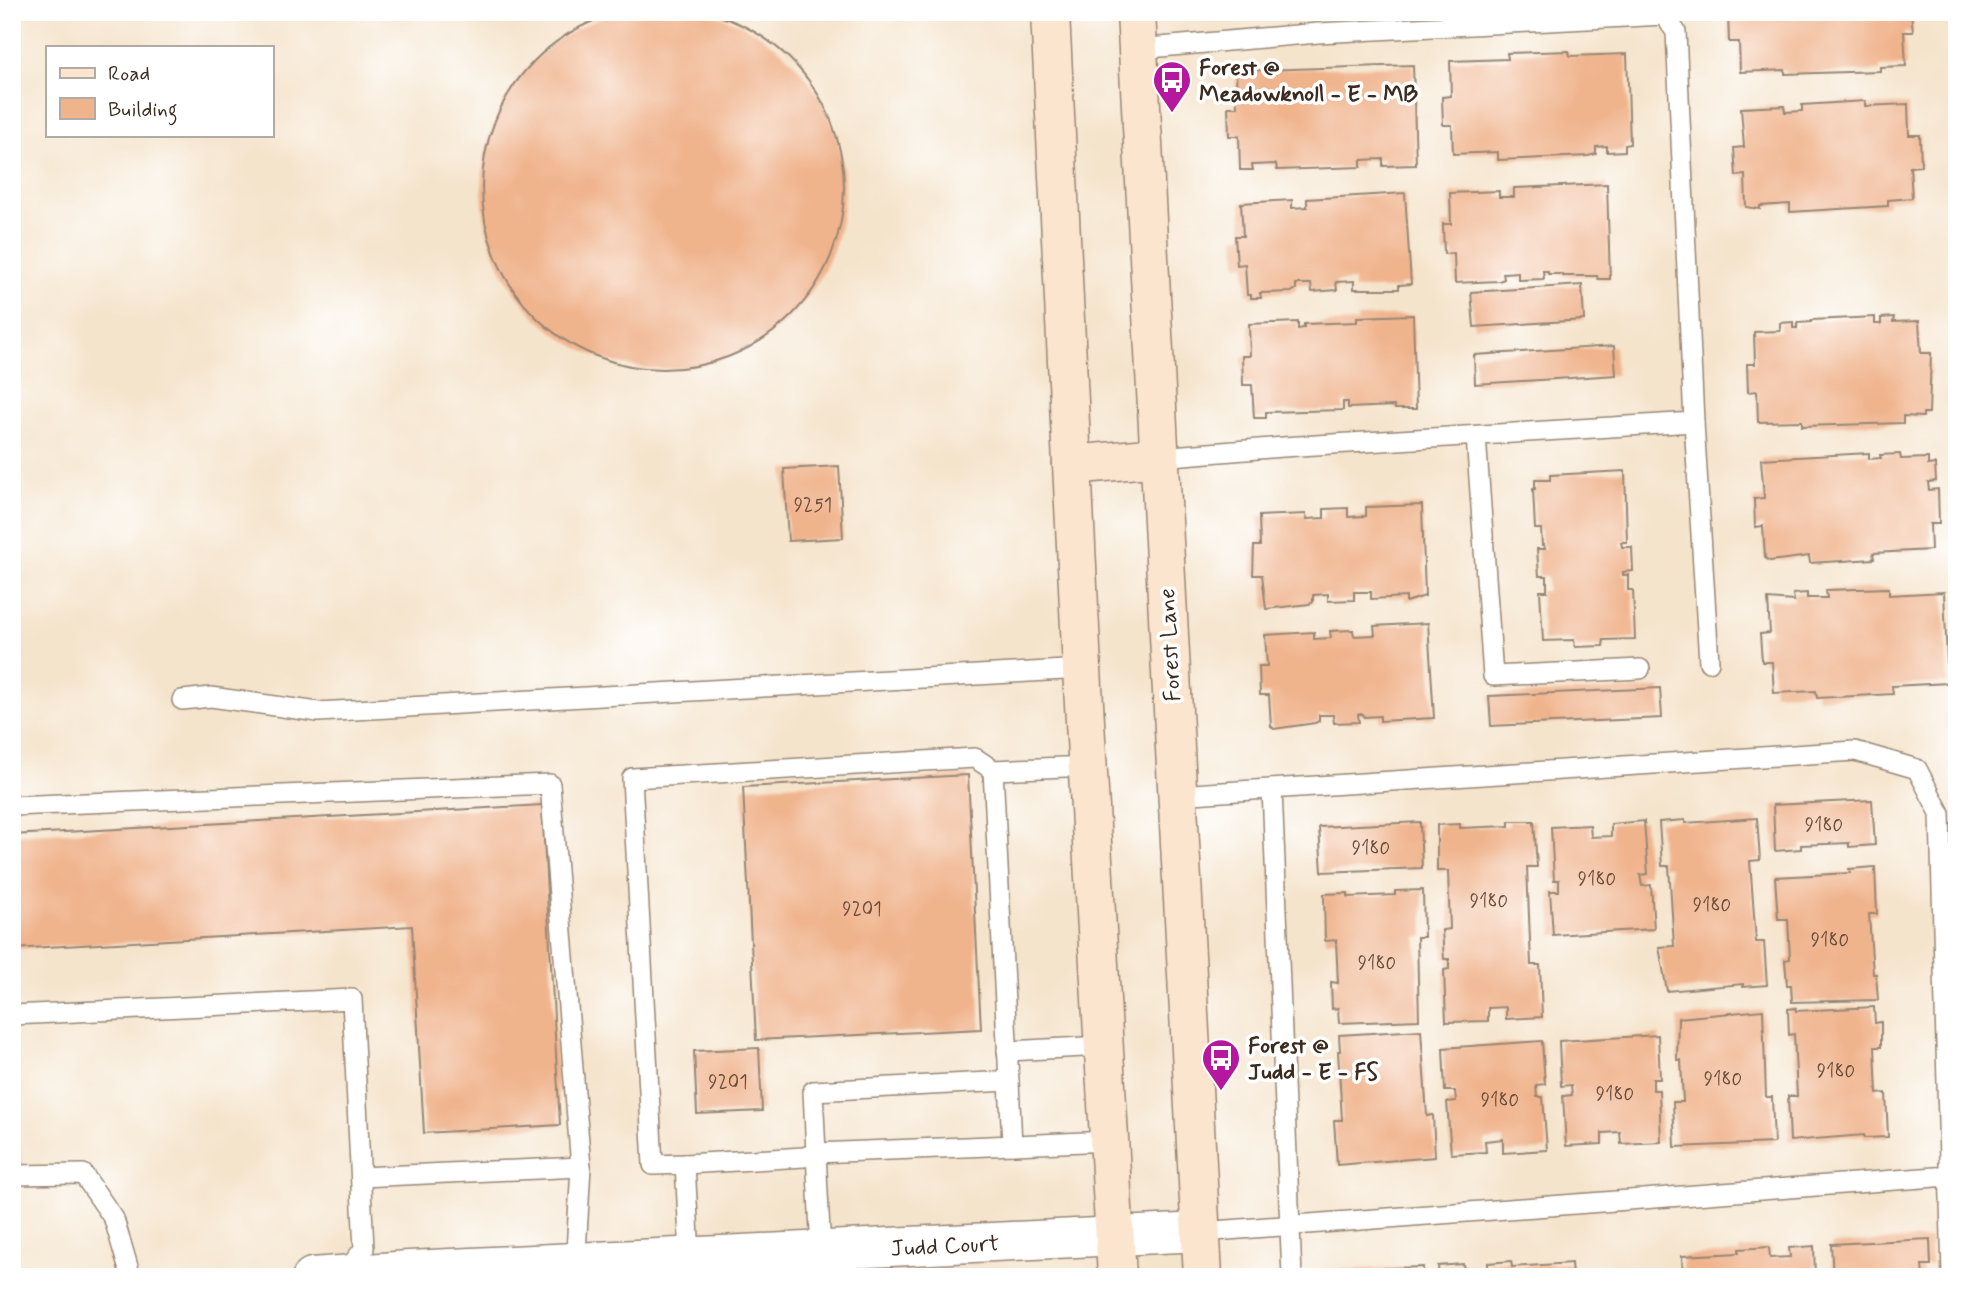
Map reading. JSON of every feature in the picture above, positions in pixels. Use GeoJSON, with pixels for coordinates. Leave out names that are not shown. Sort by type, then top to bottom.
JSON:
{"type":"FeatureCollection","features":[{"type":"Feature","properties":{"kind":"main road"},"geometry":{"type":"LineString","coordinates":[[1050,12],[1082,669],[1116,1277]]}},
{"type":"Feature","properties":{"kind":"main road","name":"Forest Lane"},"geometry":{"type":"LineString","coordinates":[[1137,31],[1203,1277]]}},
{"type":"Feature","properties":{"kind":"main road"},"geometry":{"type":"LineString","coordinates":[[1072,465],[1159,457]]}},
{"type":"Feature","properties":{"kind":"street","name":"Judd Court"},"geometry":{"type":"LineString","coordinates":[[333,1276],[575,1269],[690,1256],[730,1266],[821,1251],[1201,1232]]}},
{"type":"Feature","properties":{"kind":"lane"},"geometry":{"type":"LineString","coordinates":[[1137,31],[1318,33],[1664,15],[1676,32],[1694,422],[1709,662]]}},
{"type":"Feature","properties":{"kind":"lane"},"geometry":{"type":"LineString","coordinates":[[1159,457],[1694,422]]}},
{"type":"Feature","properties":{"kind":"lane"},"geometry":{"type":"LineString","coordinates":[[1476,436],[1493,676],[1640,669]]}},
{"type":"Feature","properties":{"kind":"lane"},"geometry":{"type":"LineString","coordinates":[[182,700],[211,696],[318,712],[1082,669]]}},
{"type":"Feature","properties":{"kind":"lane"},"geometry":{"type":"LineString","coordinates":[[1177,795],[1855,751],[1917,769],[1940,813],[1952,1277]]}},
{"type":"Feature","properties":{"kind":"lane"},"geometry":{"type":"LineString","coordinates":[[1089,766],[993,770],[975,758],[632,778],[653,1166],[804,1157],[816,1153],[1109,1141]]}},
{"type":"Feature","properties":{"kind":"lane"},"geometry":{"type":"LineString","coordinates":[[993,770],[1012,1145]]}},
{"type":"Feature","properties":{"kind":"lane"},"geometry":{"type":"LineString","coordinates":[[12,806],[550,784],[581,1167],[575,1269]]}},
{"type":"Feature","properties":{"kind":"lane"},"geometry":{"type":"LineString","coordinates":[[1272,789],[1292,1277]]}},
{"type":"Feature","properties":{"kind":"lane"},"geometry":{"type":"LineString","coordinates":[[12,1015],[352,999],[364,1249],[333,1276]]}},
{"type":"Feature","properties":{"kind":"lane"},"geometry":{"type":"LineString","coordinates":[[1007,1051],[1103,1046]]}},
{"type":"Feature","properties":{"kind":"lane"},"geometry":{"type":"LineString","coordinates":[[821,1251],[813,1091],[1009,1081]]}},
{"type":"Feature","properties":{"kind":"lane"},"geometry":{"type":"LineString","coordinates":[[12,1143],[13,1175],[83,1174],[114,1219],[131,1277]]}},
{"type":"Feature","properties":{"kind":"lane"},"geometry":{"type":"LineString","coordinates":[[685,1164],[690,1256]]}},
{"type":"Feature","properties":{"kind":"lane"},"geometry":{"type":"LineString","coordinates":[[361,1177],[581,1167]]}},
{"type":"Feature","properties":{"kind":"lane"},"geometry":{"type":"LineString","coordinates":[[1201,1232],[1949,1176]]}},
{"type":"Feature","properties":{"kind":"building"},"geometry":{"type":"Polygon","coordinates":[[[663,7],[698,10],[732,21],[764,37],[791,60],[814,87],[830,119],[841,153],[844,188],[841,223],[830,257],[814,289],[791,316],[764,339],[732,355],[698,366],[663,369],[628,366],[594,355],[562,339],[535,316],[512,289],[496,257],[485,223],[482,188],[485,153],[496,119],[512,87],[535,60],[562,37],[594,21],[628,10],[663,7]]]}},
{"type":"Feature","properties":{"kind":"building"},"geometry":{"type":"Polygon","coordinates":[[[1911,12],[1913,32],[1904,32],[1906,66],[1880,67],[1880,71],[1785,74],[1785,70],[1740,72],[1739,42],[1729,42],[1728,13],[1911,12]]]}},
{"type":"Feature","properties":{"kind":"building"},"geometry":{"type":"Polygon","coordinates":[[[1569,51],[1570,56],[1627,54],[1630,144],[1625,145],[1625,151],[1607,152],[1607,146],[1596,147],[1596,154],[1588,156],[1498,160],[1498,152],[1453,154],[1452,125],[1443,125],[1442,97],[1451,96],[1450,61],[1508,59],[1507,53],[1569,51]]]}},
{"type":"Feature","properties":{"kind":"building"},"geometry":{"type":"Polygon","coordinates":[[[1413,65],[1416,165],[1383,166],[1383,159],[1361,160],[1361,167],[1277,170],[1276,164],[1252,165],[1253,170],[1240,170],[1239,136],[1229,136],[1228,107],[1237,107],[1236,71],[1413,65]]]}},
{"type":"Feature","properties":{"kind":"building"},"geometry":{"type":"Polygon","coordinates":[[[1865,101],[1865,106],[1908,104],[1909,135],[1920,135],[1921,166],[1910,167],[1912,198],[1888,200],[1888,206],[1790,212],[1790,204],[1760,206],[1760,209],[1746,207],[1745,175],[1736,176],[1734,148],[1744,147],[1741,108],[1784,106],[1785,112],[1802,111],[1802,105],[1865,101]]]}},
{"type":"Feature","properties":{"kind":"building"},"geometry":{"type":"Polygon","coordinates":[[[1607,184],[1610,279],[1598,279],[1597,276],[1563,276],[1543,271],[1544,279],[1518,280],[1518,272],[1503,273],[1504,279],[1499,281],[1455,283],[1454,253],[1444,254],[1443,224],[1451,224],[1450,193],[1499,191],[1499,197],[1514,197],[1514,188],[1607,184]]]}},
{"type":"Feature","properties":{"kind":"building"},"geometry":{"type":"Polygon","coordinates":[[[1405,193],[1411,284],[1399,285],[1399,289],[1354,289],[1354,281],[1336,282],[1337,290],[1312,292],[1311,284],[1296,284],[1296,289],[1291,292],[1260,293],[1261,298],[1247,295],[1245,264],[1237,265],[1235,236],[1243,236],[1241,203],[1292,200],[1292,208],[1307,207],[1307,199],[1405,193]]]}},
{"type":"Feature","properties":{"kind":"building"},"geometry":{"type":"Polygon","coordinates":[[[1582,285],[1584,320],[1474,327],[1471,292],[1582,285]]]}},
{"type":"Feature","properties":{"kind":"building"},"geometry":{"type":"Polygon","coordinates":[[[1413,315],[1416,409],[1395,409],[1394,406],[1348,408],[1348,402],[1343,402],[1343,410],[1266,412],[1266,418],[1254,418],[1252,385],[1243,385],[1242,356],[1250,356],[1249,324],[1298,322],[1298,329],[1304,328],[1304,324],[1357,322],[1357,317],[1413,315]]]}},
{"type":"Feature","properties":{"kind":"building"},"geometry":{"type":"Polygon","coordinates":[[[1875,317],[1875,324],[1881,324],[1881,318],[1894,317],[1893,322],[1919,321],[1921,353],[1931,353],[1929,413],[1923,413],[1923,417],[1903,416],[1903,423],[1802,426],[1802,421],[1758,422],[1757,391],[1748,392],[1747,364],[1755,364],[1754,332],[1780,331],[1780,323],[1793,322],[1793,328],[1797,328],[1797,323],[1812,320],[1875,317]]]}},
{"type":"Feature","properties":{"kind":"building"},"geometry":{"type":"Polygon","coordinates":[[[1614,346],[1616,375],[1475,384],[1474,355],[1614,346]]]}},
{"type":"Feature","properties":{"kind":"building"},"geometry":{"type":"Polygon","coordinates":[[[1869,453],[1869,459],[1881,458],[1880,455],[1900,454],[1901,459],[1928,458],[1928,465],[1935,464],[1936,481],[1928,482],[1929,490],[1938,489],[1939,524],[1930,524],[1931,550],[1873,553],[1874,559],[1810,563],[1809,556],[1770,561],[1765,558],[1763,526],[1755,527],[1754,499],[1764,498],[1761,459],[1869,453]]]}},
{"type":"Feature","properties":{"kind":"building"},"geometry":{"type":"Polygon","coordinates":[[[839,466],[843,538],[788,541],[784,469],[839,466]]]}},
{"type":"Feature","properties":{"kind":"building"},"geometry":{"type":"Polygon","coordinates":[[[1625,471],[1627,542],[1621,542],[1622,547],[1632,547],[1633,571],[1623,572],[1623,575],[1628,575],[1628,590],[1633,590],[1635,639],[1604,640],[1603,646],[1575,647],[1574,640],[1543,641],[1540,591],[1547,591],[1547,576],[1539,576],[1537,549],[1545,549],[1542,545],[1541,529],[1535,529],[1535,480],[1550,480],[1550,475],[1625,471]]]}},
{"type":"Feature","properties":{"kind":"building"},"geometry":{"type":"Polygon","coordinates":[[[1422,505],[1425,596],[1406,602],[1406,597],[1371,599],[1371,592],[1354,592],[1354,600],[1328,601],[1328,594],[1313,595],[1313,602],[1309,604],[1266,609],[1262,575],[1253,575],[1254,546],[1260,546],[1259,516],[1306,514],[1307,519],[1324,518],[1324,509],[1348,508],[1348,517],[1366,516],[1366,507],[1422,505]]]}},
{"type":"Feature","properties":{"kind":"building"},"geometry":{"type":"Polygon","coordinates":[[[1889,588],[1889,595],[1944,592],[1948,683],[1892,686],[1893,694],[1817,698],[1816,691],[1774,693],[1772,662],[1762,662],[1760,634],[1770,633],[1768,599],[1794,601],[1793,594],[1807,593],[1807,598],[1827,598],[1826,590],[1889,588]]]}},
{"type":"Feature","properties":{"kind":"building"},"geometry":{"type":"Polygon","coordinates":[[[1428,623],[1434,718],[1380,721],[1380,716],[1364,717],[1363,714],[1358,714],[1359,722],[1334,723],[1333,715],[1319,715],[1319,721],[1315,723],[1274,729],[1271,726],[1269,695],[1260,695],[1259,666],[1267,666],[1265,635],[1314,632],[1314,639],[1331,638],[1330,631],[1353,630],[1354,636],[1375,635],[1374,626],[1428,623]]]}},
{"type":"Feature","properties":{"kind":"building"},"geometry":{"type":"Polygon","coordinates":[[[1660,688],[1662,718],[1491,726],[1489,696],[1660,688]]]}},
{"type":"Feature","properties":{"kind":"building"},"geometry":{"type":"Polygon","coordinates":[[[968,775],[981,1029],[756,1040],[743,787],[968,775]]]}},
{"type":"Feature","properties":{"kind":"building"},"geometry":{"type":"Polygon","coordinates":[[[1872,800],[1875,845],[1801,845],[1801,849],[1775,851],[1773,805],[1872,800]]]}},
{"type":"Feature","properties":{"kind":"building"},"geometry":{"type":"Polygon","coordinates":[[[542,805],[560,1125],[424,1133],[412,926],[12,949],[12,835],[542,805]]]}},
{"type":"Feature","properties":{"kind":"building"},"geometry":{"type":"Polygon","coordinates":[[[1757,818],[1760,860],[1750,861],[1756,942],[1764,942],[1767,985],[1743,987],[1743,984],[1667,991],[1659,947],[1674,946],[1669,866],[1662,866],[1659,822],[1757,818]]]}},
{"type":"Feature","properties":{"kind":"building"},"geometry":{"type":"Polygon","coordinates":[[[1509,821],[1534,821],[1537,867],[1527,867],[1531,965],[1540,965],[1542,1017],[1506,1019],[1506,1007],[1488,1008],[1488,1021],[1446,1022],[1444,970],[1449,969],[1449,959],[1444,959],[1442,930],[1450,929],[1448,871],[1437,871],[1437,825],[1460,824],[1460,828],[1509,826],[1509,821]]]}},
{"type":"Feature","properties":{"kind":"building"},"geometry":{"type":"Polygon","coordinates":[[[1644,821],[1648,874],[1640,875],[1642,886],[1651,885],[1654,929],[1553,935],[1550,891],[1559,891],[1559,880],[1554,880],[1551,827],[1590,825],[1591,837],[1611,836],[1611,824],[1644,821]]]}},
{"type":"Feature","properties":{"kind":"building"},"geometry":{"type":"Polygon","coordinates":[[[1420,822],[1422,868],[1322,872],[1319,827],[1420,822]]]}},
{"type":"Feature","properties":{"kind":"building"},"geometry":{"type":"Polygon","coordinates":[[[1875,867],[1877,914],[1869,914],[1873,974],[1876,974],[1878,1000],[1792,1002],[1791,985],[1787,985],[1785,960],[1790,959],[1788,919],[1778,919],[1775,877],[1850,873],[1849,869],[1875,867]]]}},
{"type":"Feature","properties":{"kind":"building"},"geometry":{"type":"Polygon","coordinates":[[[1423,890],[1424,937],[1417,937],[1419,1020],[1339,1023],[1338,1008],[1332,1009],[1331,982],[1338,983],[1336,940],[1325,941],[1324,894],[1348,893],[1348,897],[1395,895],[1395,891],[1423,890]]]}},
{"type":"Feature","properties":{"kind":"building"},"geometry":{"type":"Polygon","coordinates":[[[1874,1007],[1875,1023],[1881,1022],[1881,1047],[1875,1047],[1877,1094],[1886,1093],[1888,1137],[1864,1138],[1864,1135],[1790,1141],[1788,1096],[1797,1096],[1794,1034],[1789,1035],[1788,1009],[1796,1008],[1796,1011],[1874,1007]]]}},
{"type":"Feature","properties":{"kind":"building"},"geometry":{"type":"Polygon","coordinates":[[[1763,1010],[1766,1097],[1772,1097],[1774,1143],[1675,1147],[1673,1102],[1683,1102],[1681,1060],[1677,1060],[1678,1018],[1763,1010]]]}},
{"type":"Feature","properties":{"kind":"building"},"geometry":{"type":"Polygon","coordinates":[[[1421,1030],[1427,1116],[1433,1115],[1435,1157],[1337,1165],[1334,1120],[1342,1120],[1339,1035],[1421,1030]]]}},
{"type":"Feature","properties":{"kind":"building"},"geometry":{"type":"Polygon","coordinates":[[[1658,1035],[1660,1079],[1653,1079],[1653,1090],[1659,1090],[1661,1142],[1621,1144],[1620,1132],[1602,1133],[1602,1144],[1566,1146],[1563,1096],[1572,1095],[1571,1085],[1561,1086],[1559,1041],[1658,1035]]]}},
{"type":"Feature","properties":{"kind":"building"},"geometry":{"type":"Polygon","coordinates":[[[1542,1041],[1545,1084],[1536,1085],[1537,1097],[1543,1097],[1547,1150],[1503,1153],[1503,1139],[1485,1141],[1486,1152],[1451,1154],[1447,1102],[1456,1101],[1455,1091],[1445,1091],[1443,1048],[1542,1041]]]}},
{"type":"Feature","properties":{"kind":"building"},"geometry":{"type":"Polygon","coordinates":[[[759,1048],[762,1111],[697,1114],[694,1051],[759,1048]]]}},
{"type":"Feature","properties":{"kind":"building"},"geometry":{"type":"Polygon","coordinates":[[[1930,1239],[1931,1265],[1922,1265],[1923,1277],[1833,1277],[1831,1244],[1930,1239]]]}},
{"type":"Feature","properties":{"kind":"building"},"geometry":{"type":"Polygon","coordinates":[[[1814,1246],[1815,1277],[1683,1277],[1682,1256],[1739,1253],[1739,1249],[1769,1247],[1770,1258],[1790,1257],[1789,1248],[1814,1246]]]}},
{"type":"Feature","properties":{"kind":"building"},"geometry":{"type":"Polygon","coordinates":[[[1511,1261],[1512,1267],[1571,1263],[1572,1277],[1439,1277],[1438,1266],[1463,1264],[1464,1269],[1488,1268],[1488,1263],[1511,1261]]]}},
{"type":"Feature","properties":{"kind":"building"},"geometry":{"type":"Polygon","coordinates":[[[1423,1267],[1423,1277],[1326,1277],[1326,1270],[1423,1267]]]}},
{"type":"Feature","properties":{"kind":"place","name":"Forest @ Meadowknoll - E - MB"},"geometry":{"type":"Point","coordinates":[1172,114]}},
{"type":"Feature","properties":{"kind":"place","name":"Forest @ Judd - E - FS"},"geometry":{"type":"Point","coordinates":[1221,1092]}}]}
